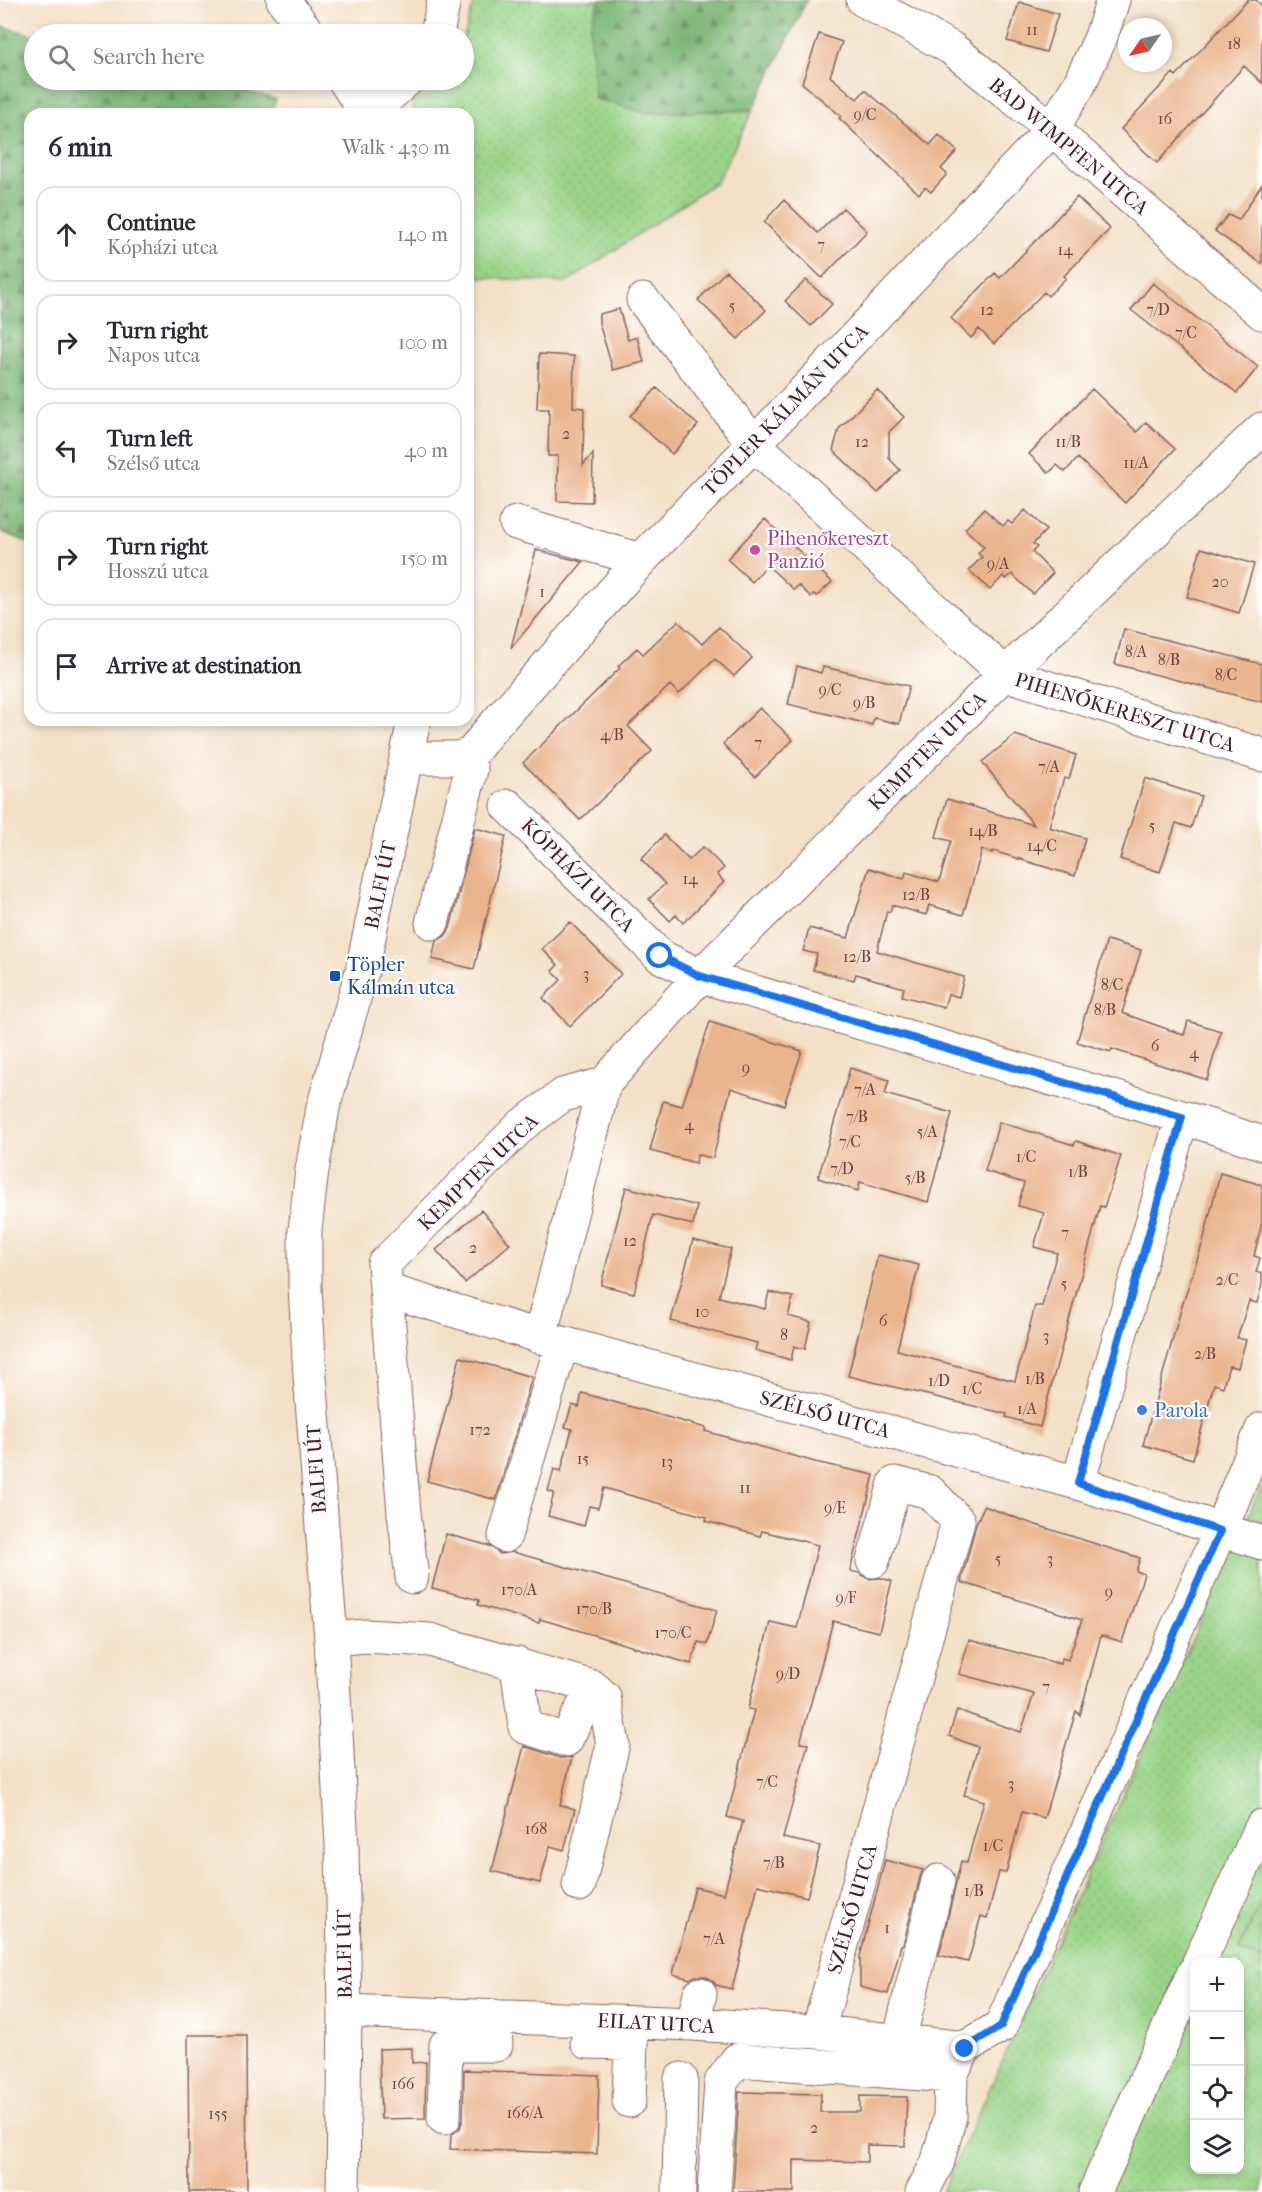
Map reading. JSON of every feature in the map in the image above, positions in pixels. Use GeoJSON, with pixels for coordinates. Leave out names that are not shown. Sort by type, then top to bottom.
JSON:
{"type":"FeatureCollection","features":[{"type":"Feature","properties":{"kind":"street"},"geometry":{"type":"LineString","coordinates":[[439,24],[444,0]]}},
{"type":"Feature","properties":{"kind":"street","name":"BAD WIMPFEN UTCA"},"geometry":{"type":"LineString","coordinates":[[863,0],[951,48],[1052,129],[1262,313]]}},
{"type":"Feature","properties":{"kind":"street","name":"TÖPLER KÁLMÁN UTCA"},"geometry":{"type":"LineString","coordinates":[[465,764],[489,731],[641,560],[1052,129],[1079,85],[1101,37],[1113,0]]}},
{"type":"Feature","properties":{"kind":"street"},"geometry":{"type":"LineString","coordinates":[[351,90],[363,108]]}},
{"type":"Feature","properties":{"kind":"street"},"geometry":{"type":"LineString","coordinates":[[372,108],[396,90]]}},
{"type":"Feature","properties":{"kind":"street","name":"PIHENŐKERESZT UTCA"},"geometry":{"type":"LineString","coordinates":[[643,300],[754,444],[1005,674],[1262,755]]}},
{"type":"Feature","properties":{"kind":"street","name":"KEMPTEN UTCA"},"geometry":{"type":"LineString","coordinates":[[505,1536],[551,1340],[604,1084],[700,976],[1005,674],[1262,429]]}},
{"type":"Feature","properties":{"kind":"street"},"geometry":{"type":"LineString","coordinates":[[516,523],[641,560]]}},
{"type":"Feature","properties":{"kind":"street","name":"BALFI ÚT"},"geometry":{"type":"LineString","coordinates":[[343,2192],[345,2011],[342,1846],[331,1639],[310,1376],[305,1287],[305,1230],[312,1170],[323,1108],[362,971],[413,726]]}},
{"type":"Feature","properties":{"kind":"street"},"geometry":{"type":"LineString","coordinates":[[407,758],[465,764],[432,923]]}},
{"type":"Feature","properties":{"kind":"street","name":"KÓPHÁZI UTCA"},"geometry":{"type":"LineString","coordinates":[[508,806],[660,956],[700,976],[1182,1117],[1262,1143]]}},
{"type":"Feature","properties":{"kind":"street","name":"KEMPTEN UTCA"},"geometry":{"type":"LineString","coordinates":[[412,1577],[404,1514],[384,1264],[522,1125],[563,1095],[604,1084]]}},
{"type":"Feature","properties":{"kind":"street"},"geometry":{"type":"LineString","coordinates":[[1078,1483],[1182,1117]]}},
{"type":"Feature","properties":{"kind":"street","name":"SZÉLSŐ UTCA"},"geometry":{"type":"LineString","coordinates":[[386,1290],[551,1340],[1078,1483],[1262,1543]]}},
{"type":"Feature","properties":{"kind":"street"},"geometry":{"type":"LineString","coordinates":[[714,2192],[721,2082],[737,2060],[950,2076],[958,2061],[1001,2026],[1220,1531],[1262,1429]]}},
{"type":"Feature","properties":{"kind":"street","name":"SZÉLSŐ UTCA"},"geometry":{"type":"LineString","coordinates":[[818,2032],[958,1521],[930,1492],[895,1483],[873,1561]]}},
{"type":"Feature","properties":{"kind":"street"},"geometry":{"type":"LineString","coordinates":[[331,1639],[366,1636],[430,1640],[593,1687],[604,1697],[613,1744],[579,1885]]}},
{"type":"Feature","properties":{"kind":"street"},"geometry":{"type":"LineString","coordinates":[[517,1664],[525,1727],[566,1740],[593,1687]]}},
{"type":"Feature","properties":{"kind":"street"},"geometry":{"type":"LineString","coordinates":[[1201,1958],[1262,1826]]}},
{"type":"Feature","properties":{"kind":"street"},"geometry":{"type":"LineString","coordinates":[[899,2041],[938,1881]]}},
{"type":"Feature","properties":{"kind":"street"},"geometry":{"type":"LineString","coordinates":[[1095,2192],[1190,1981]]}},
{"type":"Feature","properties":{"kind":"street","name":"EILAT UTCA"},"geometry":{"type":"LineString","coordinates":[[345,2011],[581,2020],[696,2009],[818,2032],[899,2041],[958,2061]]}},
{"type":"Feature","properties":{"kind":"street"},"geometry":{"type":"LineString","coordinates":[[444,2118],[446,2045],[496,2045],[494,2016]]}},
{"type":"Feature","properties":{"kind":"street"},"geometry":{"type":"LineString","coordinates":[[581,2020],[580,2042],[631,2043],[630,2101]]}},
{"type":"Feature","properties":{"kind":"street"},"geometry":{"type":"LineString","coordinates":[[922,2192],[937,2164],[950,2116],[958,2061]]}},
{"type":"Feature","properties":{"kind":"street"},"geometry":{"type":"LineString","coordinates":[[679,2192],[681,2079]]}},
{"type":"Feature","properties":{"kind":"green space"},"geometry":{"type":"Polygon","coordinates":[[[475,0],[599,0],[590,29],[646,113],[753,110],[717,181],[566,283],[478,277],[474,267],[474,108],[412,108],[411,105],[427,90],[474,90],[474,24],[468,24],[475,0]]]}},
{"type":"Feature","properties":{"kind":"green space"},"geometry":{"type":"Polygon","coordinates":[[[599,0],[807,0],[753,110],[646,113],[595,99],[590,29],[599,0]]]}},
{"type":"Feature","properties":{"kind":"green space"},"geometry":{"type":"Polygon","coordinates":[[[0,26],[24,32],[24,90],[240,90],[276,99],[273,108],[24,108],[24,541],[0,531],[0,26]]]}},
{"type":"Feature","properties":{"kind":"green space"},"geometry":{"type":"Polygon","coordinates":[[[1262,1485],[1262,1901],[1239,1949],[1262,1959],[1262,2192],[942,2192],[1262,1485]]]}},
{"type":"Feature","properties":{"kind":"green space"},"geometry":{"type":"Polygon","coordinates":[[[1262,1901],[1262,1959],[1239,1950],[1262,1901]]]}},
{"type":"Feature","properties":{"kind":"building"},"geometry":{"type":"Polygon","coordinates":[[[1248,0],[1256,0],[1262,6],[1262,83],[1244,66],[1157,163],[1121,129],[1173,73],[1176,76],[1248,0]]]}},
{"type":"Feature","properties":{"kind":"building"},"geometry":{"type":"Polygon","coordinates":[[[1019,2],[1058,14],[1046,52],[1007,41],[1019,2]]]}},
{"type":"Feature","properties":{"kind":"building"},"geometry":{"type":"Polygon","coordinates":[[[819,34],[842,42],[830,76],[857,99],[865,90],[930,145],[939,135],[957,151],[941,169],[947,174],[931,192],[925,187],[919,194],[839,118],[841,116],[802,83],[819,34]]]}},
{"type":"Feature","properties":{"kind":"building"},"geometry":{"type":"Polygon","coordinates":[[[1262,184],[1262,264],[1215,231],[1228,215],[1239,220],[1262,184]]]}},
{"type":"Feature","properties":{"kind":"building"},"geometry":{"type":"Polygon","coordinates":[[[1077,197],[1110,229],[1064,276],[1066,278],[1048,296],[1044,292],[994,344],[979,329],[971,338],[951,318],[995,273],[1000,278],[1077,197]]]}},
{"type":"Feature","properties":{"kind":"building"},"geometry":{"type":"Polygon","coordinates":[[[784,200],[818,233],[843,208],[867,231],[822,278],[764,222],[784,200]]]}},
{"type":"Feature","properties":{"kind":"building"},"geometry":{"type":"Polygon","coordinates":[[[726,271],[766,310],[738,339],[698,300],[726,271]]]}},
{"type":"Feature","properties":{"kind":"building"},"geometry":{"type":"Polygon","coordinates":[[[806,280],[832,304],[811,326],[785,301],[806,280]]]}},
{"type":"Feature","properties":{"kind":"building"},"geometry":{"type":"Polygon","coordinates":[[[1153,283],[1258,367],[1237,393],[1131,310],[1153,283]]]}},
{"type":"Feature","properties":{"kind":"building"},"geometry":{"type":"Polygon","coordinates":[[[619,309],[628,340],[637,337],[644,362],[613,370],[599,323],[599,314],[619,309]]]}},
{"type":"Feature","properties":{"kind":"building"},"geometry":{"type":"Polygon","coordinates":[[[539,354],[574,356],[573,407],[584,408],[583,465],[593,454],[592,502],[557,501],[558,456],[548,456],[549,409],[537,409],[539,354]]]}},
{"type":"Feature","properties":{"kind":"building"},"geometry":{"type":"Polygon","coordinates":[[[657,388],[698,425],[672,454],[630,416],[657,388]]]}},
{"type":"Feature","properties":{"kind":"building"},"geometry":{"type":"Polygon","coordinates":[[[1092,389],[1137,432],[1146,422],[1175,449],[1125,503],[1078,458],[1065,472],[1057,465],[1049,473],[1029,454],[1092,389]]]}},
{"type":"Feature","properties":{"kind":"building"},"geometry":{"type":"Polygon","coordinates":[[[877,390],[904,417],[889,432],[889,458],[900,470],[878,493],[833,450],[839,429],[877,390]]]}},
{"type":"Feature","properties":{"kind":"building"},"geometry":{"type":"Polygon","coordinates":[[[984,509],[1003,526],[1008,521],[1012,524],[1025,510],[1046,530],[1033,544],[1037,547],[1032,552],[1053,573],[1033,594],[1012,574],[1006,579],[1003,576],[990,590],[969,570],[982,557],[978,553],[984,547],[965,529],[984,509]]]}},
{"type":"Feature","properties":{"kind":"building"},"geometry":{"type":"Polygon","coordinates":[[[765,519],[832,582],[817,596],[814,594],[811,597],[798,585],[794,590],[767,565],[752,582],[727,559],[765,519]]]}},
{"type":"Feature","properties":{"kind":"building"},"geometry":{"type":"Polygon","coordinates":[[[1201,548],[1254,564],[1239,613],[1187,597],[1201,548]]]}},
{"type":"Feature","properties":{"kind":"building"},"geometry":{"type":"Polygon","coordinates":[[[536,550],[583,562],[511,648],[536,550]]]}},
{"type":"Feature","properties":{"kind":"building"},"geometry":{"type":"Polygon","coordinates":[[[678,621],[702,644],[719,627],[752,658],[734,676],[715,659],[679,694],[670,685],[628,726],[652,751],[580,820],[523,763],[620,668],[618,666],[637,648],[643,654],[678,621]]]}},
{"type":"Feature","properties":{"kind":"building"},"geometry":{"type":"Polygon","coordinates":[[[1124,629],[1262,664],[1262,702],[1115,664],[1124,629]]]}},
{"type":"Feature","properties":{"kind":"building"},"geometry":{"type":"Polygon","coordinates":[[[797,666],[821,673],[823,667],[909,686],[899,724],[874,718],[872,725],[788,704],[797,666]]]}},
{"type":"Feature","properties":{"kind":"building"},"geometry":{"type":"Polygon","coordinates":[[[760,708],[793,740],[755,777],[723,744],[760,708]]]}},
{"type":"Feature","properties":{"kind":"building"},"geometry":{"type":"Polygon","coordinates":[[[1015,735],[1076,755],[1069,779],[1064,778],[1049,827],[1085,838],[1075,876],[993,851],[992,853],[982,850],[963,915],[929,905],[926,915],[892,905],[890,912],[887,911],[877,951],[964,977],[959,997],[948,994],[944,1007],[902,996],[904,988],[856,974],[854,980],[813,970],[817,954],[803,951],[809,928],[848,938],[869,868],[904,879],[906,872],[939,882],[951,841],[936,837],[947,799],[1034,825],[982,762],[1015,735]]]}},
{"type":"Feature","properties":{"kind":"building"},"geometry":{"type":"Polygon","coordinates":[[[1145,778],[1201,796],[1191,828],[1176,823],[1160,872],[1120,859],[1145,778]]]}},
{"type":"Feature","properties":{"kind":"building"},"geometry":{"type":"Polygon","coordinates":[[[475,828],[506,836],[474,969],[432,959],[436,941],[445,936],[450,928],[475,828]]]}},
{"type":"Feature","properties":{"kind":"building"},"geometry":{"type":"Polygon","coordinates":[[[664,835],[689,860],[703,847],[724,868],[717,874],[724,882],[683,923],[676,915],[670,921],[649,899],[665,884],[641,859],[664,835]]]}},
{"type":"Feature","properties":{"kind":"building"},"geometry":{"type":"Polygon","coordinates":[[[570,922],[621,974],[570,1026],[543,998],[561,980],[552,971],[558,965],[542,949],[570,922]]]}},
{"type":"Feature","properties":{"kind":"building"},"geometry":{"type":"Polygon","coordinates":[[[1107,940],[1141,950],[1122,1013],[1184,1035],[1188,1021],[1221,1031],[1207,1080],[1112,1049],[1111,1052],[1077,1042],[1107,940]]]}},
{"type":"Feature","properties":{"kind":"building"},"geometry":{"type":"Polygon","coordinates":[[[710,1022],[802,1051],[784,1105],[731,1088],[713,1158],[697,1155],[696,1163],[650,1151],[663,1101],[682,1106],[710,1022]]]}},
{"type":"Feature","properties":{"kind":"building"},"geometry":{"type":"Polygon","coordinates":[[[850,1068],[889,1080],[885,1094],[952,1113],[928,1202],[860,1182],[858,1191],[818,1178],[850,1068]]]}},
{"type":"Feature","properties":{"kind":"building"},"geometry":{"type":"Polygon","coordinates":[[[999,1122],[1074,1145],[1076,1141],[1121,1156],[1104,1207],[1100,1206],[1040,1427],[1006,1417],[1007,1414],[848,1376],[878,1255],[919,1265],[897,1350],[1015,1381],[1035,1306],[1042,1306],[1057,1253],[1034,1247],[1044,1213],[1018,1206],[1024,1183],[985,1171],[999,1122]]]}},
{"type":"Feature","properties":{"kind":"building"},"geometry":{"type":"Polygon","coordinates":[[[1220,1173],[1262,1185],[1262,1222],[1254,1256],[1260,1258],[1256,1272],[1262,1274],[1262,1284],[1257,1303],[1249,1301],[1237,1338],[1246,1340],[1238,1368],[1229,1366],[1223,1387],[1214,1384],[1193,1459],[1143,1445],[1182,1306],[1203,1242],[1220,1173]]]}},
{"type":"Feature","properties":{"kind":"building"},"geometry":{"type":"Polygon","coordinates":[[[626,1187],[697,1206],[693,1225],[653,1215],[634,1293],[601,1285],[626,1187]]]}},
{"type":"Feature","properties":{"kind":"building"},"geometry":{"type":"Polygon","coordinates":[[[481,1210],[510,1244],[465,1283],[436,1250],[481,1210]]]}},
{"type":"Feature","properties":{"kind":"building"},"geometry":{"type":"Polygon","coordinates":[[[693,1240],[731,1249],[719,1297],[765,1309],[769,1292],[793,1297],[788,1316],[811,1322],[805,1349],[794,1346],[791,1360],[755,1350],[757,1343],[671,1321],[693,1240]]]}},
{"type":"Feature","properties":{"kind":"building"},"geometry":{"type":"Polygon","coordinates":[[[460,1357],[532,1377],[496,1500],[427,1481],[460,1357]]]}},
{"type":"Feature","properties":{"kind":"building"},"geometry":{"type":"Polygon","coordinates":[[[582,1393],[815,1462],[874,1475],[850,1571],[859,1573],[868,1579],[880,1578],[892,1581],[879,1632],[833,1621],[800,1743],[808,1744],[783,1838],[820,1846],[807,1897],[758,1885],[732,1989],[716,1985],[705,1976],[695,1976],[690,1979],[673,1974],[695,1887],[724,1894],[743,1821],[727,1817],[754,1710],[748,1709],[770,1622],[797,1628],[818,1545],[762,1531],[760,1536],[706,1521],[707,1517],[604,1488],[598,1508],[589,1506],[584,1526],[548,1516],[554,1493],[548,1491],[554,1469],[561,1471],[572,1429],[565,1427],[572,1405],[579,1407],[582,1393]]]}},
{"type":"Feature","properties":{"kind":"building"},"geometry":{"type":"Polygon","coordinates":[[[984,1506],[1140,1558],[1136,1571],[1144,1574],[1122,1642],[1101,1635],[1080,1715],[1076,1711],[1044,1818],[1022,1812],[1006,1873],[999,1872],[987,1918],[981,1916],[968,1962],[939,1955],[961,1861],[967,1863],[984,1801],[964,1795],[978,1747],[949,1736],[957,1710],[1021,1732],[1034,1694],[959,1674],[969,1640],[1060,1664],[1062,1658],[1068,1660],[1082,1620],[961,1582],[976,1524],[984,1506]]]}},
{"type":"Feature","properties":{"kind":"building"},"geometry":{"type":"Polygon","coordinates":[[[446,1534],[490,1546],[500,1554],[513,1552],[717,1610],[707,1644],[698,1642],[691,1664],[540,1619],[539,1623],[478,1605],[479,1600],[432,1588],[446,1534]]]}},
{"type":"Feature","properties":{"kind":"building"},"geometry":{"type":"Polygon","coordinates":[[[524,1746],[560,1758],[572,1757],[560,1805],[575,1809],[564,1850],[550,1846],[540,1883],[492,1871],[524,1746]]]}},
{"type":"Feature","properties":{"kind":"building"},"geometry":{"type":"Polygon","coordinates":[[[885,1860],[923,1870],[888,1994],[860,1987],[860,1956],[885,1860]]]}},
{"type":"Feature","properties":{"kind":"building"},"geometry":{"type":"Polygon","coordinates":[[[188,2035],[246,2035],[247,2192],[189,2192],[188,2035]]]}},
{"type":"Feature","properties":{"kind":"building"},"geometry":{"type":"Polygon","coordinates":[[[412,2048],[412,2063],[426,2062],[425,2118],[381,2119],[379,2049],[412,2048]]]}},
{"type":"Feature","properties":{"kind":"building"},"geometry":{"type":"Polygon","coordinates":[[[464,2070],[599,2075],[597,2154],[450,2149],[451,2135],[460,2128],[463,2119],[464,2070]]]}},
{"type":"Feature","properties":{"kind":"building"},"geometry":{"type":"Polygon","coordinates":[[[739,2092],[821,2094],[820,2112],[860,2112],[860,2096],[907,2097],[905,2146],[867,2145],[867,2162],[794,2160],[794,2192],[733,2192],[739,2092]]]}},
{"type":"Feature","properties":{"kind":"place","name":"Pihenőkereszt Panzió"},"geometry":{"type":"Point","coordinates":[755,550]}},
{"type":"Feature","properties":{"kind":"place","name":"Töpler Kálmán utca"},"geometry":{"type":"Point","coordinates":[335,976]}},
{"type":"Feature","properties":{"kind":"place","name":"Parola"},"geometry":{"type":"Point","coordinates":[1142,1410]}},
{"type":"Feature","properties":{"kind":"route"},"geometry":{"type":"LineString","coordinates":[[660,956],[700,976],[1182,1117],[1078,1483],[1220,1531],[1001,2026],[965,2049]]}}]}
